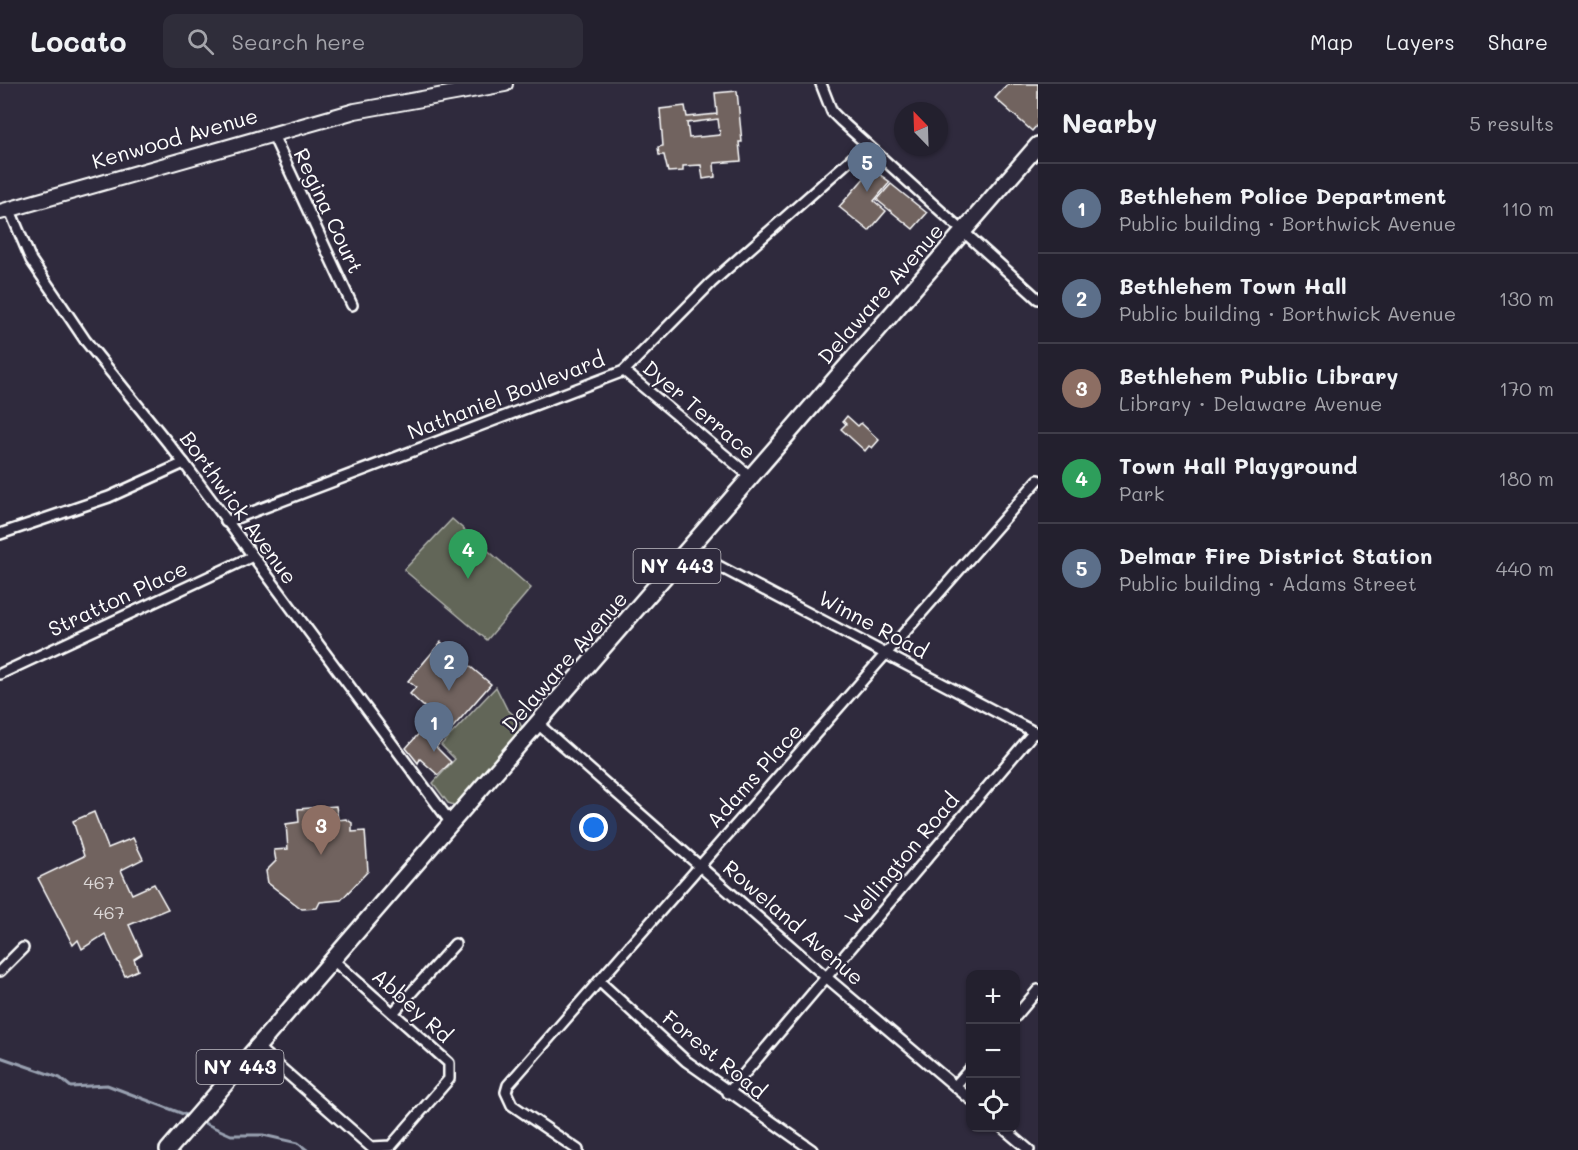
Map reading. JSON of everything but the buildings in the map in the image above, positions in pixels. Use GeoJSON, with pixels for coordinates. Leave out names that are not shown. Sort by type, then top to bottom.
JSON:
{"type":"FeatureCollection","features":[{"type":"Feature","properties":{"kind":"main road","name":"Kenwood Avenue"},"geometry":{"type":"LineString","coordinates":[[4,210],[273,133],[398,101],[505,84]]}},
{"type":"Feature","properties":{"kind":"main road","name":"Delaware Avenue"},"geometry":{"type":"LineString","coordinates":[[168,1150],[690,551],[751,477],[1038,145]]}},
{"type":"Feature","properties":{"kind":"street"},"geometry":{"type":"LineString","coordinates":[[821,84],[832,112],[1038,299]]}},
{"type":"Feature","properties":{"kind":"street","name":"Regina Court"},"geometry":{"type":"LineString","coordinates":[[273,133],[352,305]]}},
{"type":"Feature","properties":{"kind":"street","name":"Nathaniel Boulevard"},"geometry":{"type":"LineString","coordinates":[[226,522],[624,371],[711,283],[867,144]]}},
{"type":"Feature","properties":{"kind":"street","name":"Borthwick Avenue"},"geometry":{"type":"LineString","coordinates":[[4,210],[45,283],[85,340],[184,462],[251,557],[451,823]]}},
{"type":"Feature","properties":{"kind":"street","name":"Dyer Terrace"},"geometry":{"type":"LineString","coordinates":[[624,371],[751,477]]}},
{"type":"Feature","properties":{"kind":"street"},"geometry":{"type":"LineString","coordinates":[[0,534],[109,497],[184,462]]}},
{"type":"Feature","properties":{"kind":"street","name":"Adams Place"},"geometry":{"type":"LineString","coordinates":[[578,1150],[512,1105],[506,1092],[508,1085],[888,654],[1038,480]]}},
{"type":"Feature","properties":{"kind":"street","name":"Winne Road"},"geometry":{"type":"LineString","coordinates":[[690,551],[1036,733]]}},
{"type":"Feature","properties":{"kind":"street","name":"Stratton Place"},"geometry":{"type":"LineString","coordinates":[[0,674],[251,557]]}},
{"type":"Feature","properties":{"kind":"street","name":"Roweland Avenue"},"geometry":{"type":"LineString","coordinates":[[538,724],[826,977],[966,1096]]}},
{"type":"Feature","properties":{"kind":"street","name":"Wellington Road"},"geometry":{"type":"LineString","coordinates":[[728,1093],[1036,733]]}},
{"type":"Feature","properties":{"kind":"street"},"geometry":{"type":"LineString","coordinates":[[393,1013],[455,944]]}},
{"type":"Feature","properties":{"kind":"street"},"geometry":{"type":"LineString","coordinates":[[0,971],[23,948]]}},
{"type":"Feature","properties":{"kind":"street","name":"Abbey Rd"},"geometry":{"type":"LineString","coordinates":[[257,1047],[370,1147],[392,1146],[449,1079],[449,1063],[333,960]]}},
{"type":"Feature","properties":{"kind":"street","name":"Forest Road"},"geometry":{"type":"LineString","coordinates":[[600,981],[687,1061],[728,1093],[812,1150]]}},
{"type":"Feature","properties":{"kind":"street"},"geometry":{"type":"LineString","coordinates":[[1020,1011],[1038,990]]}},
{"type":"Feature","properties":{"kind":"street"},"geometry":{"type":"LineString","coordinates":[[955,1086],[966,1074]]}},
{"type":"Feature","properties":{"kind":"street"},"geometry":{"type":"LineString","coordinates":[[1008,1132],[1029,1150]]}},
{"type":"Feature","properties":{"kind":"green space"},"geometry":{"type":"Polygon","coordinates":[[[452,519],[531,588],[487,640],[404,570],[452,519]]]}},
{"type":"Feature","properties":{"kind":"green space"},"geometry":{"type":"Polygon","coordinates":[[[496,687],[507,709],[518,719],[523,730],[457,806],[448,803],[433,783],[455,759],[441,745],[496,687]]]}},
{"type":"Feature","properties":{"kind":"waterway"},"geometry":{"type":"LineString","coordinates":[[0,1057],[60,1078],[71,1087],[107,1085],[186,1115]]}},
{"type":"Feature","properties":{"kind":"waterway"},"geometry":{"type":"LineString","coordinates":[[204,1123],[231,1135],[263,1135],[298,1143],[307,1150]]}},
{"type":"Feature","properties":{"kind":"place","name":"Delmar Fire District Station"},"geometry":{"type":"Point","coordinates":[867,192]}},
{"type":"Feature","properties":{"kind":"place","name":"Town Hall Playground"},"geometry":{"type":"Point","coordinates":[468,579]}},
{"type":"Feature","properties":{"kind":"place","name":"Bethlehem Town Hall"},"geometry":{"type":"Point","coordinates":[449,691]}},
{"type":"Feature","properties":{"kind":"place","name":"Bethlehem Police Department"},"geometry":{"type":"Point","coordinates":[434,752]}},
{"type":"Feature","properties":{"kind":"place","name":"Bethlehem Public Library"},"geometry":{"type":"Point","coordinates":[321,855]}}]}
